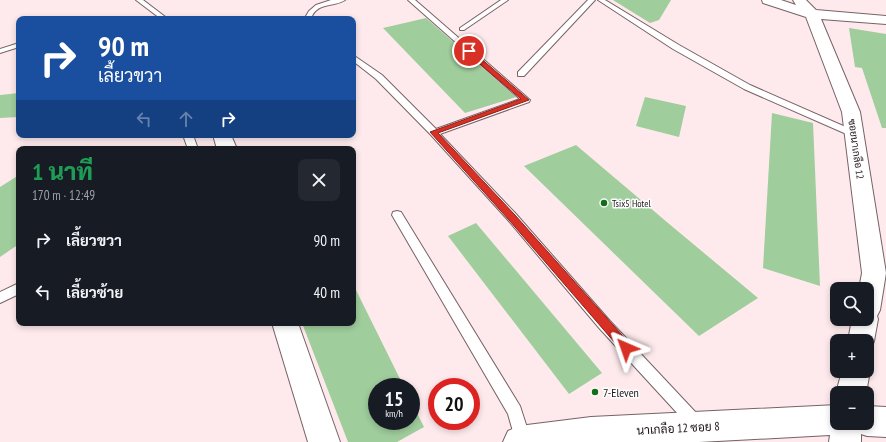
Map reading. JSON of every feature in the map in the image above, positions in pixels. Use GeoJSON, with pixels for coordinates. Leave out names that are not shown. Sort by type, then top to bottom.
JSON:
{"type":"FeatureCollection","features":[{"type":"Feature","properties":{"kind":"street"},"geometry":{"type":"LineString","coordinates":[[768,0],[812,14],[886,20]]}},
{"type":"Feature","properties":{"kind":"street","name":"ซอยนาเกลือ 12"},"geometry":{"type":"LineString","coordinates":[[798,0],[812,14],[851,112],[880,273],[874,290]]}},
{"type":"Feature","properties":{"kind":"street"},"geometry":{"type":"LineString","coordinates":[[286,326],[324,442]]}},
{"type":"Feature","properties":{"kind":"street","name":"นาเกลือ 12 ซอย 8"},"geometry":{"type":"LineString","coordinates":[[521,441],[591,432],[830,420]]}},
{"type":"Feature","properties":{"kind":"street"},"geometry":{"type":"LineString","coordinates":[[874,421],[886,422]]}},
{"type":"Feature","properties":{"kind":"street"},"geometry":{"type":"LineString","coordinates":[[845,442],[846,430]]}},
{"type":"Feature","properties":{"kind":"lane"},"geometry":{"type":"LineString","coordinates":[[139,0],[161,16]]}},
{"type":"Feature","properties":{"kind":"lane"},"geometry":{"type":"LineString","coordinates":[[309,16],[310,12],[315,8],[342,0]]}},
{"type":"Feature","properties":{"kind":"lane"},"geometry":{"type":"LineString","coordinates":[[411,0],[526,100],[434,132]]}},
{"type":"Feature","properties":{"kind":"lane"},"geometry":{"type":"LineString","coordinates":[[462,29],[505,0]]}},
{"type":"Feature","properties":{"kind":"lane"},"geometry":{"type":"LineString","coordinates":[[521,74],[592,0]]}},
{"type":"Feature","properties":{"kind":"lane"},"geometry":{"type":"LineString","coordinates":[[601,0],[676,47],[747,87],[854,134]]}},
{"type":"Feature","properties":{"kind":"lane"},"geometry":{"type":"LineString","coordinates":[[0,51],[16,46]]}},
{"type":"Feature","properties":{"kind":"lane"},"geometry":{"type":"LineString","coordinates":[[356,59],[380,77],[434,132],[512,217],[605,325],[699,427]]}},
{"type":"Feature","properties":{"kind":"lane"},"geometry":{"type":"LineString","coordinates":[[397,215],[515,411],[521,441]]}},
{"type":"Feature","properties":{"kind":"lane"},"geometry":{"type":"LineString","coordinates":[[0,298],[16,290]]}},
{"type":"Feature","properties":{"kind":"building"},"geometry":{"type":"Polygon","coordinates":[[[613,0],[671,0],[659,20],[650,23],[613,0]]]}},
{"type":"Feature","properties":{"kind":"building"},"geometry":{"type":"Polygon","coordinates":[[[426,18],[516,97],[465,113],[383,28],[426,18]]]}},
{"type":"Feature","properties":{"kind":"building"},"geometry":{"type":"Polygon","coordinates":[[[849,28],[886,34],[886,128],[882,128],[862,68],[855,67],[849,28]]]}},
{"type":"Feature","properties":{"kind":"building"},"geometry":{"type":"Polygon","coordinates":[[[16,93],[16,117],[0,118],[0,95],[16,93]]]}},
{"type":"Feature","properties":{"kind":"building"},"geometry":{"type":"Polygon","coordinates":[[[645,97],[686,106],[679,137],[636,126],[645,97]]]}},
{"type":"Feature","properties":{"kind":"building"},"geometry":{"type":"Polygon","coordinates":[[[772,113],[813,123],[820,286],[763,268],[772,113]]]}},
{"type":"Feature","properties":{"kind":"building","name":"Tsix5 Hotel"},"geometry":{"type":"Polygon","coordinates":[[[576,145],[758,298],[699,336],[524,166],[576,145]]]}},
{"type":"Feature","properties":{"kind":"building"},"geometry":{"type":"Polygon","coordinates":[[[16,177],[16,246],[0,257],[0,187],[16,177]]]}},
{"type":"Feature","properties":{"kind":"building"},"geometry":{"type":"Polygon","coordinates":[[[476,223],[602,373],[569,394],[448,236],[476,223]]]}},
{"type":"Feature","properties":{"kind":"building"},"geometry":{"type":"Polygon","coordinates":[[[356,290],[400,378],[368,378],[368,430],[419,430],[397,442],[348,442],[303,326],[356,326],[356,290]]]}},
{"type":"Feature","properties":{"kind":"building"},"geometry":{"type":"Polygon","coordinates":[[[420,419],[424,427],[420,429],[420,419]]]}},
{"type":"Feature","properties":{"kind":"place","name":"Tsix5 Hotel"},"geometry":{"type":"Point","coordinates":[604,203]}},
{"type":"Feature","properties":{"kind":"place","name":"7-Eleven"},"geometry":{"type":"Point","coordinates":[595,392]}},
{"type":"Feature","properties":{"kind":"route"},"geometry":{"type":"LineString","coordinates":[[469,51],[526,100],[434,132],[512,217],[626,348]]}}]}
